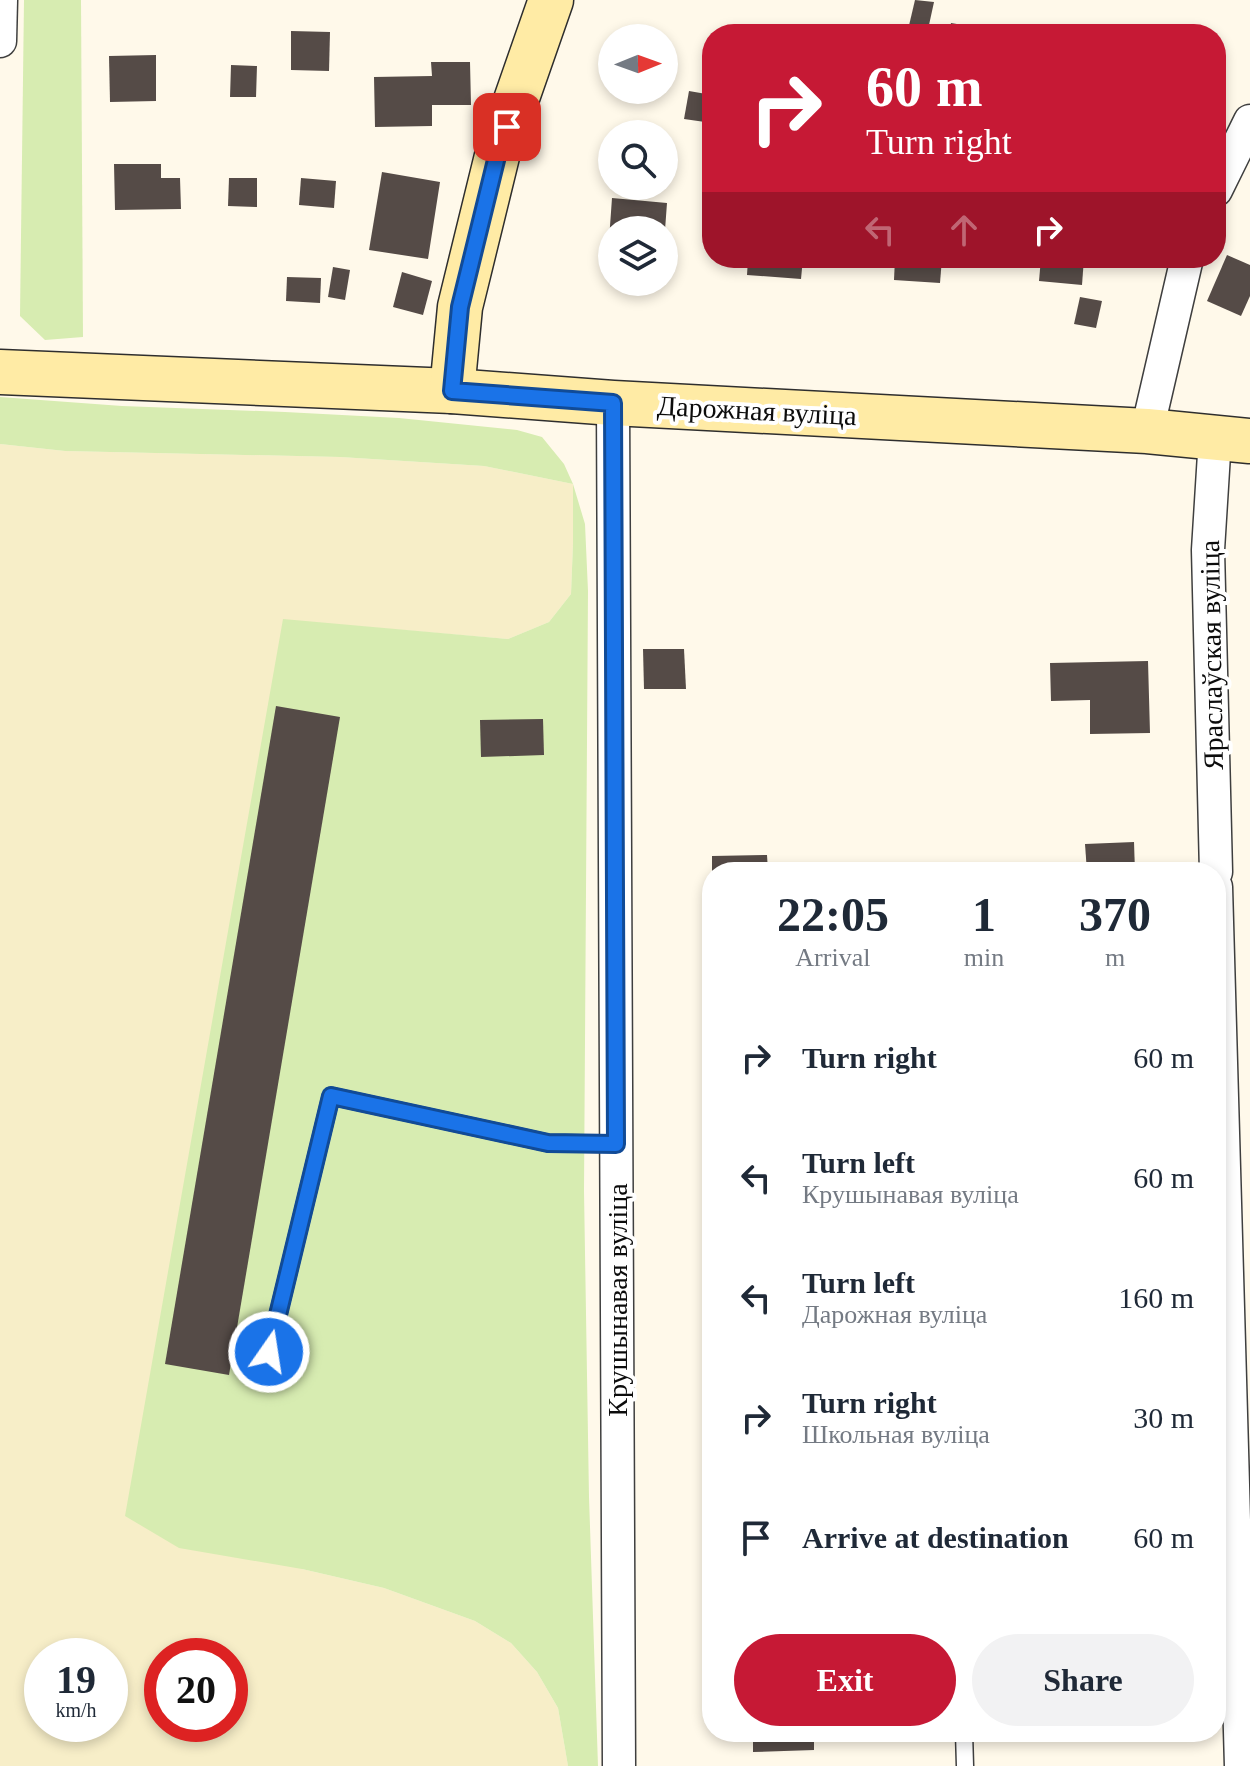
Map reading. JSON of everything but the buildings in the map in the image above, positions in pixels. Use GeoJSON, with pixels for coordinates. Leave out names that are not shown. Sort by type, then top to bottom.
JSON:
{"type":"FeatureCollection","features":[{"type":"Feature","properties":{"kind":"main road"},"geometry":{"type":"LineString","coordinates":[[452,391],[460,307],[498,152],[551,0]]}},
{"type":"Feature","properties":{"kind":"main road","name":"Дарожная вуліца"},"geometry":{"type":"LineString","coordinates":[[0,372],[452,391],[613,403],[1147,431],[1232,440]]}},
{"type":"Feature","properties":{"kind":"street"},"geometry":{"type":"LineString","coordinates":[[0,41],[1,0]]}},
{"type":"Feature","properties":{"kind":"street"},"geometry":{"type":"LineString","coordinates":[[1226,170],[1250,121]]}},
{"type":"Feature","properties":{"kind":"street"},"geometry":{"type":"LineString","coordinates":[[1147,431],[1185,268]]}},
{"type":"Feature","properties":{"kind":"street","name":"Крушынавая вуліца"},"geometry":{"type":"LineString","coordinates":[[613,403],[619,1766]]}},
{"type":"Feature","properties":{"kind":"street","name":"Яраслаўская вуліца"},"geometry":{"type":"LineString","coordinates":[[1216,862],[1208,550],[1232,440]]}},
{"type":"Feature","properties":{"kind":"street"},"geometry":{"type":"LineString","coordinates":[[1226,1239],[1241,1766]]}},
{"type":"Feature","properties":{"kind":"lane"},"geometry":{"type":"LineString","coordinates":[[269,1352],[331,1096],[548,1143],[616,1144]]}},
{"type":"Feature","properties":{"kind":"lane"},"geometry":{"type":"LineString","coordinates":[[964,1742],[965,1766]]}},
{"type":"Feature","properties":{"kind":"shaded area"},"geometry":{"type":"Polygon","coordinates":[[[0,444],[65,451],[340,457],[484,466],[573,484],[571,594],[549,622],[508,639],[283,620],[302,1569],[384,1588],[475,1621],[511,1643],[537,1672],[558,1708],[568,1766],[0,1766],[0,444]]]}},
{"type":"Feature","properties":{"kind":"green space"},"geometry":{"type":"Polygon","coordinates":[[[24,0],[81,0],[83,337],[45,340],[20,316],[24,0]]]}},
{"type":"Feature","properties":{"kind":"green space"},"geometry":{"type":"Polygon","coordinates":[[[0,397],[122,406],[399,418],[517,430],[542,437],[564,464],[573,484],[484,466],[340,457],[65,451],[0,444],[0,397]]]}},
{"type":"Feature","properties":{"kind":"green space"},"geometry":{"type":"Polygon","coordinates":[[[573,484],[585,524],[588,591],[584,1191],[589,1497],[598,1766],[568,1766],[558,1708],[537,1672],[511,1643],[475,1621],[384,1588],[302,1569],[179,1548],[125,1516],[283,619],[508,639],[549,622],[571,594],[573,484]]]}},
{"type":"Feature","properties":{"kind":"route"},"geometry":{"type":"LineString","coordinates":[[269,1352],[331,1096],[548,1143],[616,1144],[613,403],[452,391],[460,307],[507,127]]}}]}
